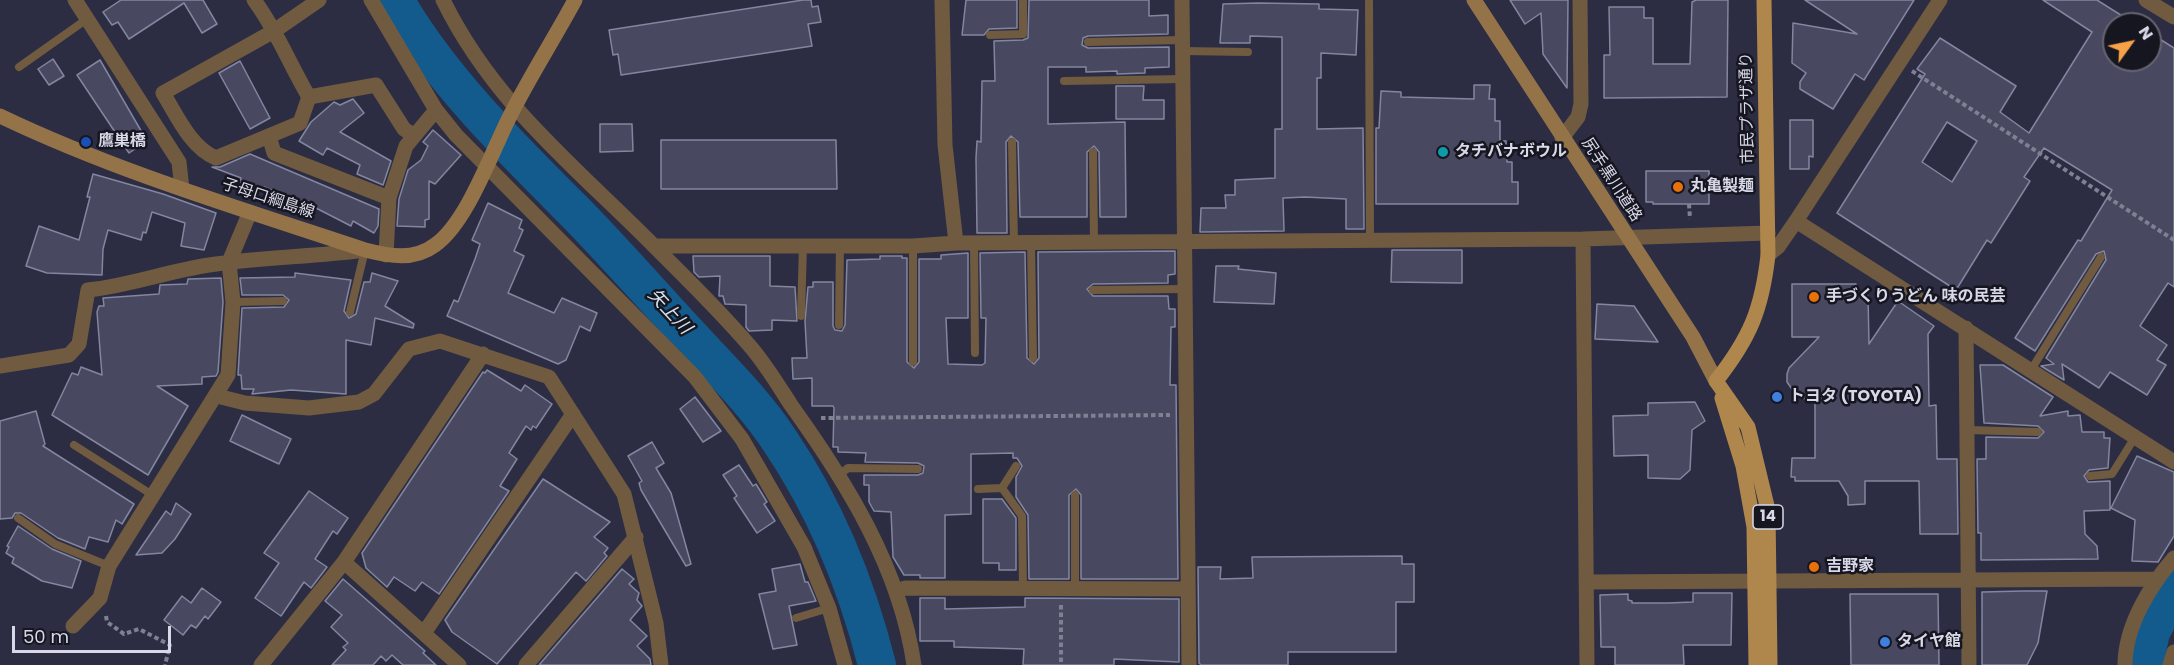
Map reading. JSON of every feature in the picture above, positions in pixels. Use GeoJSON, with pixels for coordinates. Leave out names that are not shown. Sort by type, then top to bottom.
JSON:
{"type":"FeatureCollection","features":[{"type":"Feature","properties":{"kind":"main road"},"geometry":{"type":"LineString","coordinates":[[513,111],[575,0]]}},
{"type":"Feature","properties":{"kind":"main road","name":"尻手黒川道路"},"geometry":{"type":"LineString","coordinates":[[1474,0],[1693,337],[1716,381],[1748,427],[1768,510],[1756,665]]}},
{"type":"Feature","properties":{"kind":"main road","name":"市民プラザ通り"},"geometry":{"type":"LineString","coordinates":[[1716,381],[1740,351],[1755,321],[1764,290],[1768,233],[1764,0]]}},
{"type":"Feature","properties":{"kind":"main road","name":"子母口綱島線"},"geometry":{"type":"LineString","coordinates":[[0,116],[107,162],[250,212],[386,255],[414,255],[443,239],[468,206],[513,111]]}},
{"type":"Feature","properties":{"kind":"main road","name":"尻手黒川道路"},"geometry":{"type":"LineString","coordinates":[[1763,581],[1770,665]]}},
{"type":"Feature","properties":{"kind":"street"},"geometry":{"type":"LineString","coordinates":[[75,0],[179,162],[182,189]]}},
{"type":"Feature","properties":{"kind":"street"},"geometry":{"type":"LineString","coordinates":[[254,0],[274,31],[284,54],[309,97],[300,123],[216,158],[206,154],[196,144],[163,93],[274,31],[319,0]]}},
{"type":"Feature","properties":{"kind":"street"},"geometry":{"type":"LineString","coordinates":[[371,0],[436,110],[695,377],[742,439],[804,547],[829,608],[845,665]]}},
{"type":"Feature","properties":{"kind":"street"},"geometry":{"type":"LineString","coordinates":[[443,0],[459,32],[513,111],[654,246],[750,346],[803,421],[868,527],[896,591],[910,635],[915,665]]}},
{"type":"Feature","properties":{"kind":"street"},"geometry":{"type":"LineString","coordinates":[[942,0],[945,145],[956,243]]}},
{"type":"Feature","properties":{"kind":"street"},"geometry":{"type":"LineString","coordinates":[[1182,0],[1189,665]]}},
{"type":"Feature","properties":{"kind":"street"},"geometry":{"type":"LineString","coordinates":[[1562,138],[1578,117],[1581,104],[1580,0]]}},
{"type":"Feature","properties":{"kind":"street"},"geometry":{"type":"LineString","coordinates":[[1768,255],[1778,248],[1797,221],[1940,0]]}},
{"type":"Feature","properties":{"kind":"street"},"geometry":{"type":"LineString","coordinates":[[2146,0],[2174,18]]}},
{"type":"Feature","properties":{"kind":"street"},"geometry":{"type":"LineString","coordinates":[[309,97],[376,85],[404,129],[413,135]]}},
{"type":"Feature","properties":{"kind":"street"},"geometry":{"type":"LineString","coordinates":[[386,255],[389,198],[406,146],[436,110]]}},
{"type":"Feature","properties":{"kind":"street"},"geometry":{"type":"LineString","coordinates":[[269,136],[274,153],[389,198]]}},
{"type":"Feature","properties":{"kind":"street"},"geometry":{"type":"LineString","coordinates":[[73,626],[100,598],[109,566],[228,375],[233,302],[229,262],[250,212]]}},
{"type":"Feature","properties":{"kind":"street"},"geometry":{"type":"LineString","coordinates":[[1797,221],[2174,462]]}},
{"type":"Feature","properties":{"kind":"street"},"geometry":{"type":"LineString","coordinates":[[654,246],[913,246],[956,243],[1583,239],[1768,233]]}},
{"type":"Feature","properties":{"kind":"street"},"geometry":{"type":"LineString","coordinates":[[1583,239],[1587,665]]}},
{"type":"Feature","properties":{"kind":"street"},"geometry":{"type":"LineString","coordinates":[[0,366],[69,355],[79,344],[88,290],[110,288],[172,270],[365,249]]}},
{"type":"Feature","properties":{"kind":"street"},"geometry":{"type":"LineString","coordinates":[[1966,328],[1969,665]]}},
{"type":"Feature","properties":{"kind":"street"},"geometry":{"type":"LineString","coordinates":[[217,396],[245,403],[309,408],[359,402],[374,394],[409,349],[419,344],[440,341],[549,377],[624,494],[656,623],[661,665]]}},
{"type":"Feature","properties":{"kind":"street"},"geometry":{"type":"LineString","coordinates":[[261,665],[344,561],[483,354]]}},
{"type":"Feature","properties":{"kind":"street"},"geometry":{"type":"LineString","coordinates":[[424,633],[573,414]]}},
{"type":"Feature","properties":{"kind":"street"},"geometry":{"type":"LineString","coordinates":[[526,665],[636,537]]}},
{"type":"Feature","properties":{"kind":"street"},"geometry":{"type":"LineString","coordinates":[[2125,665],[2136,619],[2156,579],[2174,558]]}},
{"type":"Feature","properties":{"kind":"street"},"geometry":{"type":"LineString","coordinates":[[344,561],[459,665]]}},
{"type":"Feature","properties":{"kind":"street"},"geometry":{"type":"LineString","coordinates":[[1586,582],[2156,579]]}},
{"type":"Feature","properties":{"kind":"street"},"geometry":{"type":"LineString","coordinates":[[896,591],[905,588],[1188,589]]}},
{"type":"Feature","properties":{"kind":"street"},"geometry":{"type":"LineString","coordinates":[[2170,665],[2174,652]]}},
{"type":"Feature","properties":{"kind":"lane"},"geometry":{"type":"LineString","coordinates":[[990,35],[1023,34],[1023,0]]}},
{"type":"Feature","properties":{"kind":"lane"},"geometry":{"type":"LineString","coordinates":[[1369,0],[1370,241]]}},
{"type":"Feature","properties":{"kind":"lane"},"geometry":{"type":"LineString","coordinates":[[19,67],[87,18]]}},
{"type":"Feature","properties":{"kind":"lane"},"geometry":{"type":"LineString","coordinates":[[1088,42],[1183,45],[1248,52]]}},
{"type":"Feature","properties":{"kind":"lane"},"geometry":{"type":"LineString","coordinates":[[1064,81],[1183,79]]}},
{"type":"Feature","properties":{"kind":"lane"},"geometry":{"type":"LineString","coordinates":[[1012,142],[1014,243]]}},
{"type":"Feature","properties":{"kind":"lane"},"geometry":{"type":"LineString","coordinates":[[1093,152],[1094,243]]}},
{"type":"Feature","properties":{"kind":"lane"},"geometry":{"type":"LineString","coordinates":[[974,243],[975,353]]}},
{"type":"Feature","properties":{"kind":"lane"},"geometry":{"type":"LineString","coordinates":[[1031,243],[1033,358]]}},
{"type":"Feature","properties":{"kind":"lane"},"geometry":{"type":"LineString","coordinates":[[801,316],[803,245]]}},
{"type":"Feature","properties":{"kind":"lane"},"geometry":{"type":"LineString","coordinates":[[839,325],[840,245]]}},
{"type":"Feature","properties":{"kind":"lane"},"geometry":{"type":"LineString","coordinates":[[913,246],[913,362]]}},
{"type":"Feature","properties":{"kind":"lane"},"geometry":{"type":"LineString","coordinates":[[350,312],[365,249]]}},
{"type":"Feature","properties":{"kind":"lane"},"geometry":{"type":"LineString","coordinates":[[2031,370],[2102,257]]}},
{"type":"Feature","properties":{"kind":"lane"},"geometry":{"type":"LineString","coordinates":[[1093,290],[1185,289]]}},
{"type":"Feature","properties":{"kind":"lane"},"geometry":{"type":"LineString","coordinates":[[233,302],[283,301]]}},
{"type":"Feature","properties":{"kind":"lane"},"geometry":{"type":"LineString","coordinates":[[1967,430],[2038,432]]}},
{"type":"Feature","properties":{"kind":"lane"},"geometry":{"type":"LineString","coordinates":[[2090,476],[2112,474],[2135,437]]}},
{"type":"Feature","properties":{"kind":"lane"},"geometry":{"type":"LineString","coordinates":[[74,445],[154,496]]}},
{"type":"Feature","properties":{"kind":"lane"},"geometry":{"type":"LineString","coordinates":[[1002,488],[1016,466]]}},
{"type":"Feature","properties":{"kind":"lane"},"geometry":{"type":"LineString","coordinates":[[838,475],[848,468],[918,469]]}},
{"type":"Feature","properties":{"kind":"lane"},"geometry":{"type":"LineString","coordinates":[[978,489],[1002,488]]}},
{"type":"Feature","properties":{"kind":"lane"},"geometry":{"type":"LineString","coordinates":[[1002,488],[1022,516],[1023,588]]}},
{"type":"Feature","properties":{"kind":"lane"},"geometry":{"type":"LineString","coordinates":[[1068,589],[1075,495]]}},
{"type":"Feature","properties":{"kind":"lane"},"geometry":{"type":"LineString","coordinates":[[18,518],[55,544],[109,566]]}},
{"type":"Feature","properties":{"kind":"lane"},"geometry":{"type":"LineString","coordinates":[[796,618],[829,608]]}},
{"type":"Feature","properties":{"kind":"path"},"geometry":{"type":"LineString","coordinates":[[1911,70],[2174,240]]}},
{"type":"Feature","properties":{"kind":"path"},"geometry":{"type":"LineString","coordinates":[[803,421],[813,418],[1186,415]]}},
{"type":"Feature","properties":{"kind":"path"},"geometry":{"type":"LineString","coordinates":[[1061,665],[1068,589]]}},
{"type":"Feature","properties":{"kind":"path"},"geometry":{"type":"LineString","coordinates":[[100,598],[107,622],[124,634],[139,629],[170,645],[165,665]]}},
{"type":"Feature","properties":{"kind":"building"},"geometry":{"type":"Polygon","coordinates":[[[121,0],[203,0],[217,24],[202,33],[184,3],[129,39],[118,22],[112,25],[103,12],[121,0]]]}},
{"type":"Feature","properties":{"kind":"building"},"geometry":{"type":"Polygon","coordinates":[[[811,0],[812,7],[818,6],[821,22],[808,24],[812,46],[621,75],[618,54],[613,55],[609,30],[811,0]]]}},
{"type":"Feature","properties":{"kind":"building"},"geometry":{"type":"Polygon","coordinates":[[[966,0],[1017,0],[1017,28],[989,29],[984,35],[962,35],[966,0]]]}},
{"type":"Feature","properties":{"kind":"building"},"geometry":{"type":"Polygon","coordinates":[[[1029,0],[1149,0],[1149,16],[1168,15],[1168,34],[1088,36],[1083,38],[1082,45],[1088,48],[1169,47],[1169,67],[1145,68],[1145,73],[1117,74],[1117,71],[1086,72],[1086,67],[1048,67],[1048,124],[1125,122],[1126,217],[1100,217],[1099,152],[1094,146],[1087,152],[1087,217],[1020,217],[1018,142],[1011,136],[1006,142],[1007,233],[977,233],[976,158],[977,141],[981,142],[982,81],[995,81],[994,41],[1028,38],[1029,0]]]}},
{"type":"Feature","properties":{"kind":"building"},"geometry":{"type":"Polygon","coordinates":[[[1510,0],[1568,0],[1567,88],[1543,54],[1541,13],[1525,24],[1510,0]]]}},
{"type":"Feature","properties":{"kind":"building"},"geometry":{"type":"Polygon","coordinates":[[[1728,0],[1727,97],[1604,98],[1604,55],[1610,55],[1609,7],[1644,7],[1644,18],[1653,18],[1653,64],[1690,64],[1692,2],[1728,0]]]}},
{"type":"Feature","properties":{"kind":"building"},"geometry":{"type":"Polygon","coordinates":[[[1805,0],[1914,0],[1864,80],[1855,74],[1833,109],[1800,89],[1800,82],[1806,73],[1792,63],[1793,23],[1857,34],[1805,0]]]}},
{"type":"Feature","properties":{"kind":"building"},"geometry":{"type":"Polygon","coordinates":[[[2043,0],[2097,0],[2116,12],[2102,12],[2102,72],[2162,72],[2162,40],[2174,48],[2174,287],[2168,283],[2140,326],[2167,345],[2157,360],[2166,365],[2147,395],[2110,372],[2099,388],[2062,364],[2064,380],[2041,366],[2054,364],[2046,358],[2106,260],[2104,251],[2096,254],[2035,351],[2015,338],[2078,240],[2081,241],[2112,190],[2044,148],[2024,177],[2030,181],[1991,243],[1987,240],[1956,290],[1837,213],[1925,74],[1917,69],[1940,38],[2016,86],[2000,112],[2029,133],[2092,32],[2043,0]],[[1947,122],[1922,162],[1952,182],[1977,141],[1947,122]]]}},
{"type":"Feature","properties":{"kind":"building"},"geometry":{"type":"Polygon","coordinates":[[[1223,4],[1319,4],[1319,9],[1358,10],[1356,55],[1321,53],[1321,78],[1317,78],[1317,129],[1363,128],[1364,229],[1346,229],[1346,199],[1305,197],[1283,198],[1284,231],[1200,232],[1201,208],[1226,208],[1225,195],[1235,195],[1235,180],[1275,178],[1275,129],[1282,129],[1282,37],[1250,36],[1250,43],[1220,43],[1223,4]]]}},
{"type":"Feature","properties":{"kind":"building"},"geometry":{"type":"Polygon","coordinates":[[[53,59],[64,76],[49,85],[38,69],[53,59]]]}},
{"type":"Feature","properties":{"kind":"building"},"geometry":{"type":"Polygon","coordinates":[[[100,60],[147,141],[129,153],[77,75],[100,60]]]}},
{"type":"Feature","properties":{"kind":"building"},"geometry":{"type":"Polygon","coordinates":[[[240,61],[270,118],[250,129],[219,73],[240,61]]]}},
{"type":"Feature","properties":{"kind":"building","name":"タチバナボウル"},"geometry":{"type":"Polygon","coordinates":[[[1474,85],[1490,85],[1489,99],[1495,99],[1495,121],[1500,121],[1500,141],[1506,141],[1507,162],[1512,162],[1512,182],[1518,182],[1518,204],[1376,204],[1376,128],[1379,128],[1381,91],[1401,92],[1401,97],[1474,99],[1474,85]]]}},
{"type":"Feature","properties":{"kind":"building"},"geometry":{"type":"Polygon","coordinates":[[[1116,86],[1144,86],[1143,100],[1164,100],[1164,119],[1116,119],[1116,86]]]}},
{"type":"Feature","properties":{"kind":"building"},"geometry":{"type":"Polygon","coordinates":[[[353,99],[364,113],[340,132],[391,161],[383,185],[357,174],[360,165],[327,148],[323,155],[299,141],[311,122],[334,102],[340,105],[353,99]]]}},
{"type":"Feature","properties":{"kind":"building"},"geometry":{"type":"Polygon","coordinates":[[[1790,120],[1813,120],[1813,157],[1809,156],[1809,169],[1790,169],[1790,120]]]}},
{"type":"Feature","properties":{"kind":"building"},"geometry":{"type":"Polygon","coordinates":[[[600,124],[632,124],[633,151],[600,152],[600,124]]]}},
{"type":"Feature","properties":{"kind":"building"},"geometry":{"type":"Polygon","coordinates":[[[433,130],[461,155],[435,184],[429,181],[429,219],[425,220],[425,227],[397,226],[399,199],[408,170],[421,160],[428,146],[423,142],[433,130]]]}},
{"type":"Feature","properties":{"kind":"building"},"geometry":{"type":"Polygon","coordinates":[[[661,140],[836,140],[837,189],[661,189],[661,140]]]}},
{"type":"Feature","properties":{"kind":"building"},"geometry":{"type":"Polygon","coordinates":[[[250,154],[379,209],[378,226],[374,233],[353,221],[351,226],[314,207],[264,187],[262,191],[240,182],[241,178],[212,167],[220,167],[250,154]]]}},
{"type":"Feature","properties":{"kind":"building","name":"丸亀製麺"},"geometry":{"type":"Polygon","coordinates":[[[1646,171],[1709,171],[1709,204],[1646,202],[1646,171]]]}},
{"type":"Feature","properties":{"kind":"building"},"geometry":{"type":"Polygon","coordinates":[[[93,174],[163,194],[216,213],[204,250],[181,246],[185,223],[152,212],[146,233],[143,232],[141,240],[108,230],[103,249],[102,275],[47,273],[26,266],[39,226],[79,240],[90,197],[87,197],[93,174]]]}},
{"type":"Feature","properties":{"kind":"building"},"geometry":{"type":"Polygon","coordinates":[[[488,203],[522,220],[519,228],[523,230],[514,251],[524,256],[508,293],[554,313],[562,298],[597,313],[590,331],[580,326],[566,360],[558,364],[447,316],[454,300],[458,302],[475,259],[480,244],[472,240],[488,203]]]}},
{"type":"Feature","properties":{"kind":"building"},"geometry":{"type":"Polygon","coordinates":[[[1392,250],[1462,250],[1462,283],[1391,282],[1392,250]]]}},
{"type":"Feature","properties":{"kind":"building"},"geometry":{"type":"Polygon","coordinates":[[[1175,251],[1175,274],[1168,275],[1168,283],[1093,284],[1087,289],[1093,296],[1168,296],[1169,309],[1175,309],[1175,327],[1171,327],[1170,385],[1176,385],[1178,579],[1081,579],[1081,495],[1076,489],[1069,495],[1069,579],[1029,579],[1028,515],[1016,497],[1016,477],[1022,466],[1017,458],[1013,458],[1013,453],[971,454],[971,514],[945,515],[945,578],[920,578],[920,575],[904,575],[893,557],[891,512],[874,511],[869,502],[869,485],[864,485],[864,475],[918,475],[923,473],[924,466],[918,463],[865,462],[866,453],[838,452],[838,447],[833,447],[833,406],[812,406],[812,378],[793,379],[792,358],[807,358],[805,321],[808,287],[813,287],[813,282],[833,282],[833,326],[835,330],[842,331],[845,325],[847,260],[880,259],[880,256],[907,258],[907,362],[914,368],[919,362],[919,259],[941,259],[941,255],[968,253],[968,318],[946,318],[948,364],[982,365],[985,363],[986,318],[981,318],[980,253],[1025,252],[1027,358],[1034,364],[1039,358],[1038,252],[1175,251]]]}},
{"type":"Feature","properties":{"kind":"building"},"geometry":{"type":"Polygon","coordinates":[[[693,256],[770,256],[770,286],[795,287],[797,321],[772,320],[772,330],[749,331],[746,327],[746,305],[725,304],[723,296],[719,296],[720,276],[699,277],[694,272],[693,256]]]}},
{"type":"Feature","properties":{"kind":"building"},"geometry":{"type":"Polygon","coordinates":[[[1216,266],[1239,266],[1238,269],[1276,273],[1274,304],[1214,302],[1216,266]]]}},
{"type":"Feature","properties":{"kind":"building"},"geometry":{"type":"Polygon","coordinates":[[[295,273],[351,280],[344,311],[349,318],[356,314],[364,282],[370,282],[372,273],[398,281],[385,306],[414,324],[413,328],[375,318],[371,345],[346,340],[346,394],[291,390],[252,394],[254,389],[242,389],[241,375],[238,375],[242,308],[284,307],[289,300],[283,295],[242,295],[240,278],[295,277],[295,273]]]}},
{"type":"Feature","properties":{"kind":"building"},"geometry":{"type":"Polygon","coordinates":[[[221,278],[223,302],[218,372],[216,376],[202,377],[202,384],[157,386],[188,406],[148,475],[52,415],[72,373],[78,375],[81,367],[102,375],[97,312],[99,306],[104,306],[103,298],[159,294],[160,285],[187,284],[188,279],[221,278]]]}},
{"type":"Feature","properties":{"kind":"building"},"geometry":{"type":"Polygon","coordinates":[[[1792,284],[1856,284],[1856,296],[1868,296],[1869,344],[1898,301],[1934,326],[1928,334],[1929,406],[1936,405],[1937,459],[1957,459],[1958,534],[1920,534],[1919,481],[1865,481],[1865,504],[1848,505],[1848,496],[1839,481],[1795,481],[1795,477],[1791,477],[1792,458],[1815,458],[1815,401],[1802,398],[1794,392],[1787,382],[1787,374],[1789,368],[1819,337],[1792,337],[1792,284]]]}},
{"type":"Feature","properties":{"kind":"building"},"geometry":{"type":"Polygon","coordinates":[[[1597,304],[1634,306],[1658,342],[1595,339],[1597,304]]]}},
{"type":"Feature","properties":{"kind":"building"},"geometry":{"type":"Polygon","coordinates":[[[1980,365],[2003,365],[2053,397],[2040,416],[2068,411],[2068,416],[2080,415],[2082,432],[2104,432],[2104,438],[2110,438],[2108,468],[2089,470],[2084,476],[2088,482],[2110,481],[2110,510],[2084,511],[2085,534],[2097,546],[2098,559],[1981,560],[1981,533],[1978,533],[1977,459],[1986,459],[1986,437],[2038,438],[2044,432],[2038,426],[1984,423],[1980,365]]]}},
{"type":"Feature","properties":{"kind":"building"},"geometry":{"type":"Polygon","coordinates":[[[487,370],[521,391],[525,385],[552,404],[536,428],[533,426],[531,430],[526,426],[509,453],[517,459],[500,486],[509,491],[439,594],[422,582],[415,591],[394,577],[387,587],[366,568],[362,553],[483,372],[487,370]]]}},
{"type":"Feature","properties":{"kind":"building"},"geometry":{"type":"Polygon","coordinates":[[[695,397],[721,431],[703,442],[680,409],[695,397]]]}},
{"type":"Feature","properties":{"kind":"building"},"geometry":{"type":"Polygon","coordinates":[[[1695,402],[1705,421],[1692,430],[1690,470],[1680,479],[1648,478],[1648,455],[1614,456],[1613,416],[1648,415],[1648,403],[1695,402]]]}},
{"type":"Feature","properties":{"kind":"building"},"geometry":{"type":"Polygon","coordinates":[[[36,411],[45,444],[43,446],[134,504],[122,524],[116,520],[108,542],[89,537],[85,549],[58,538],[21,513],[15,513],[12,518],[0,519],[0,421],[36,411]]]}},
{"type":"Feature","properties":{"kind":"building"},"geometry":{"type":"Polygon","coordinates":[[[242,415],[291,439],[279,464],[230,441],[242,415]]]}},
{"type":"Feature","properties":{"kind":"building"},"geometry":{"type":"Polygon","coordinates":[[[652,442],[664,463],[656,468],[671,493],[691,564],[686,566],[641,490],[639,483],[642,481],[628,456],[652,442]]]}},
{"type":"Feature","properties":{"kind":"building"},"geometry":{"type":"Polygon","coordinates":[[[2137,456],[2174,472],[2174,536],[2158,562],[2132,561],[2135,520],[2111,508],[2137,456]]]}},
{"type":"Feature","properties":{"kind":"building"},"geometry":{"type":"Polygon","coordinates":[[[739,465],[753,486],[756,484],[767,502],[764,504],[775,521],[757,533],[734,498],[737,496],[723,475],[739,465]]]}},
{"type":"Feature","properties":{"kind":"building"},"geometry":{"type":"Polygon","coordinates":[[[543,479],[610,522],[594,537],[608,548],[604,553],[607,556],[586,581],[576,572],[497,664],[452,632],[445,620],[543,479]]]}},
{"type":"Feature","properties":{"kind":"building"},"geometry":{"type":"Polygon","coordinates":[[[309,491],[348,518],[337,534],[333,531],[315,559],[327,567],[311,588],[304,582],[281,616],[255,598],[279,563],[264,553],[309,491]]]}},
{"type":"Feature","properties":{"kind":"building"},"geometry":{"type":"Polygon","coordinates":[[[983,499],[1002,499],[1016,518],[1016,570],[999,570],[999,563],[983,563],[983,499]]]}},
{"type":"Feature","properties":{"kind":"building"},"geometry":{"type":"Polygon","coordinates":[[[176,503],[191,514],[175,539],[162,553],[136,555],[166,511],[171,515],[176,503]]]}},
{"type":"Feature","properties":{"kind":"building"},"geometry":{"type":"Polygon","coordinates":[[[18,526],[52,549],[81,561],[72,588],[42,581],[12,563],[14,558],[6,553],[9,547],[7,546],[18,526]]]}},
{"type":"Feature","properties":{"kind":"building"},"geometry":{"type":"Polygon","coordinates":[[[1402,556],[1402,564],[1414,564],[1414,602],[1396,602],[1396,652],[1288,652],[1288,665],[1201,665],[1199,663],[1198,567],[1221,567],[1220,579],[1253,578],[1252,557],[1402,556]]]}},
{"type":"Feature","properties":{"kind":"building"},"geometry":{"type":"Polygon","coordinates":[[[800,564],[805,582],[808,582],[816,601],[789,606],[797,645],[773,649],[759,594],[776,591],[772,569],[800,564]]]}},
{"type":"Feature","properties":{"kind":"building"},"geometry":{"type":"Polygon","coordinates":[[[622,569],[634,579],[629,584],[639,593],[637,600],[642,606],[630,620],[647,636],[637,646],[650,659],[651,665],[539,665],[622,569]]]}},
{"type":"Feature","properties":{"kind":"building"},"geometry":{"type":"Polygon","coordinates":[[[343,579],[425,651],[423,653],[436,665],[403,665],[392,655],[386,661],[381,656],[373,665],[332,665],[346,650],[343,647],[348,643],[331,627],[342,615],[325,601],[343,579]]]}},
{"type":"Feature","properties":{"kind":"building"},"geometry":{"type":"Polygon","coordinates":[[[202,588],[221,602],[208,619],[205,616],[196,628],[191,625],[183,635],[164,620],[182,596],[191,603],[202,588]]]}},
{"type":"Feature","properties":{"kind":"building"},"geometry":{"type":"Polygon","coordinates":[[[2047,591],[2038,643],[2027,665],[1982,665],[1982,592],[2047,591]]]}},
{"type":"Feature","properties":{"kind":"building"},"geometry":{"type":"Polygon","coordinates":[[[1693,593],[1732,593],[1731,645],[1683,645],[1684,665],[1615,665],[1615,647],[1601,647],[1600,595],[1628,594],[1628,600],[1632,603],[1668,603],[1693,602],[1693,593]]]}},
{"type":"Feature","properties":{"kind":"building"},"geometry":{"type":"Polygon","coordinates":[[[1850,594],[1938,594],[1939,665],[1851,665],[1850,594]]]}},
{"type":"Feature","properties":{"kind":"building"},"geometry":{"type":"Polygon","coordinates":[[[920,598],[945,598],[945,609],[1025,607],[1025,598],[1179,599],[1179,662],[1114,659],[1114,665],[1023,665],[1024,649],[954,647],[954,641],[920,641],[920,598]]]}},
{"type":"Feature","properties":{"kind":"waterway","name":"矢上川"},"geometry":{"type":"LineString","coordinates":[[395,0],[434,58],[479,113],[605,244],[770,426],[797,467],[826,521],[850,577],[877,665]]}},
{"type":"Feature","properties":{"kind":"waterway"},"geometry":{"type":"LineString","coordinates":[[2144,665],[2151,632],[2174,589]]}},
{"type":"Feature","properties":{"kind":"place","name":"鷹巣橋"},"geometry":{"type":"Point","coordinates":[86,142]}},
{"type":"Feature","properties":{"kind":"place","name":"タチバナボウル"},"geometry":{"type":"Point","coordinates":[1443,152]}},
{"type":"Feature","properties":{"kind":"place","name":"丸亀製麺"},"geometry":{"type":"Point","coordinates":[1678,187]}},
{"type":"Feature","properties":{"kind":"place","name":"手づくりうどん 味の民芸"},"geometry":{"type":"Point","coordinates":[1814,297]}},
{"type":"Feature","properties":{"kind":"place","name":"トヨタ (TOYOTA)"},"geometry":{"type":"Point","coordinates":[1777,397]}},
{"type":"Feature","properties":{"kind":"place","name":"吉野家"},"geometry":{"type":"Point","coordinates":[1814,567]}},
{"type":"Feature","properties":{"kind":"place","name":"タイヤ館"},"geometry":{"type":"Point","coordinates":[1885,642]}}]}
